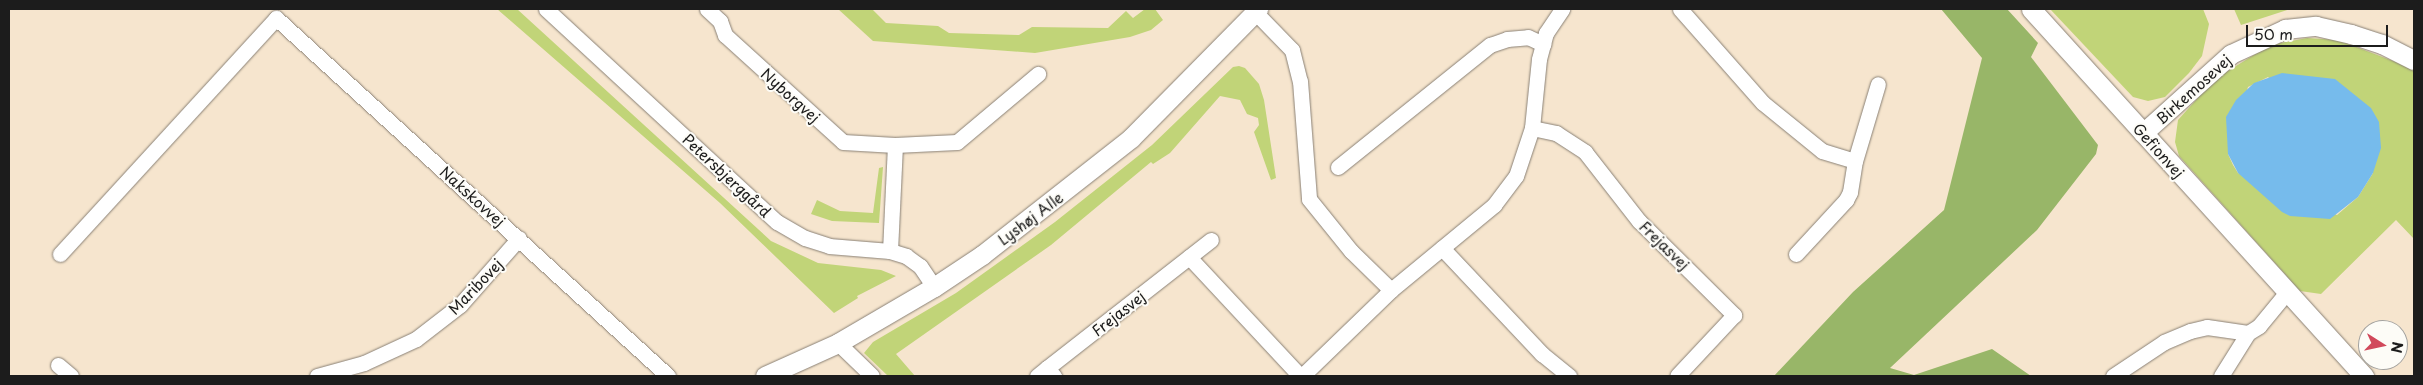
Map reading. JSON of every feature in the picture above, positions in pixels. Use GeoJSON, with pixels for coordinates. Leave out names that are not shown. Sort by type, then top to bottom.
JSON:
{"type":"FeatureCollection","features":[{"type":"Feature","properties":{"kind":"street","name":"Petersbjerggård"},"geometry":{"type":"LineString","coordinates":[[546,9],[777,222],[805,238],[829,246],[890,251],[906,256],[920,266],[934,287]]}},
{"type":"Feature","properties":{"kind":"street","name":"Nyborgvej"},"geometry":{"type":"LineString","coordinates":[[707,9],[720,21],[725,35],[843,142],[895,146],[957,142],[1038,74]]}},
{"type":"Feature","properties":{"kind":"street"},"geometry":{"type":"LineString","coordinates":[[1189,257],[1307,374],[1391,290],[1505,192],[1524,158],[1532,128],[1543,44],[1562,9]]}},
{"type":"Feature","properties":{"kind":"street"},"geometry":{"type":"LineString","coordinates":[[1680,9],[1763,103],[1822,152],[1855,161]]}},
{"type":"Feature","properties":{"kind":"street","name":"Gefionvej"},"geometry":{"type":"LineString","coordinates":[[2031,9],[2364,376]]}},
{"type":"Feature","properties":{"kind":"street"},"geometry":{"type":"LineString","coordinates":[[1257,11],[1292,50],[1300,81],[1309,200],[1351,250],[1391,290]]}},
{"type":"Feature","properties":{"kind":"street","name":"Lyshøj Alle"},"geometry":{"type":"LineString","coordinates":[[765,376],[838,343],[934,287],[1057,198],[1131,138],[1257,11]]}},
{"type":"Feature","properties":{"kind":"street","name":"Nakskovvej"},"geometry":{"type":"LineString","coordinates":[[60,254],[280,13],[668,376]]}},
{"type":"Feature","properties":{"kind":"street","name":"Birkemosevej"},"geometry":{"type":"LineString","coordinates":[[2143,133],[2231,54],[2285,29],[2316,26],[2352,34],[2382,44],[2414,60]]}},
{"type":"Feature","properties":{"kind":"street"},"geometry":{"type":"LineString","coordinates":[[1338,167],[1490,45],[1507,38],[1528,36],[1543,44]]}},
{"type":"Feature","properties":{"kind":"street"},"geometry":{"type":"LineString","coordinates":[[1796,254],[1846,200],[1850,192],[1855,161],[1878,84]]}},
{"type":"Feature","properties":{"kind":"street","name":"Frejasvej"},"geometry":{"type":"LineString","coordinates":[[1532,128],[1556,133],[1585,152],[1639,221],[1734,315],[1677,376]]}},
{"type":"Feature","properties":{"kind":"street"},"geometry":{"type":"LineString","coordinates":[[890,251],[895,146]]}},
{"type":"Feature","properties":{"kind":"street","name":"Maribovej"},"geometry":{"type":"LineString","coordinates":[[317,376],[364,363],[416,339],[460,305],[519,238]]}},
{"type":"Feature","properties":{"kind":"street","name":"Frejasvej"},"geometry":{"type":"LineString","coordinates":[[1046,374],[1211,240]]}},
{"type":"Feature","properties":{"kind":"street"},"geometry":{"type":"LineString","coordinates":[[1442,248],[1542,354],[1569,376]]}},
{"type":"Feature","properties":{"kind":"street"},"geometry":{"type":"LineString","coordinates":[[2221,376],[2248,333],[2259,326],[2287,292]]}},
{"type":"Feature","properties":{"kind":"street"},"geometry":{"type":"LineString","coordinates":[[2113,376],[2164,342],[2190,331],[2207,327],[2248,333]]}},
{"type":"Feature","properties":{"kind":"street"},"geometry":{"type":"LineString","coordinates":[[838,343],[872,376]]}},
{"type":"Feature","properties":{"kind":"street"},"geometry":{"type":"LineString","coordinates":[[58,365],[71,376]]}},
{"type":"Feature","properties":{"kind":"green space"},"geometry":{"type":"Polygon","coordinates":[[[497,9],[517,9],[771,241],[818,263],[881,270],[896,276],[857,296],[858,298],[834,313],[720,203],[497,9]]]}},
{"type":"Feature","properties":{"kind":"green space"},"geometry":{"type":"Polygon","coordinates":[[[838,9],[872,9],[886,23],[938,26],[949,33],[1019,35],[1032,27],[1108,28],[1126,11],[1133,18],[1145,9],[1155,9],[1163,20],[1151,30],[1130,37],[1035,53],[873,41],[838,9]]]}},
{"type":"Feature","properties":{"kind":"green space"},"geometry":{"type":"Polygon","coordinates":[[[1941,9],[2007,9],[2038,43],[2031,57],[2098,145],[2096,154],[2037,230],[1890,368],[1914,375],[1992,349],[2031,376],[1774,376],[1853,292],[1944,210],[1982,58],[1941,9]]]}},
{"type":"Feature","properties":{"kind":"green space"},"geometry":{"type":"Polygon","coordinates":[[[2050,9],[2203,9],[2209,24],[2202,56],[2189,73],[2165,97],[2148,101],[2133,97],[2050,9]]]}},
{"type":"Feature","properties":{"kind":"green space"},"geometry":{"type":"Polygon","coordinates":[[[2234,9],[2290,9],[2241,25],[2234,9]]]}},
{"type":"Feature","properties":{"kind":"green space"},"geometry":{"type":"Polygon","coordinates":[[[2307,38],[2338,40],[2414,69],[2414,239],[2396,220],[2321,294],[2300,291],[2179,156],[2175,142],[2178,120],[2215,79],[2270,45],[2307,38]],[[2268,77],[2248,87],[2228,154],[2238,173],[2337,215],[2358,197],[2373,173],[2268,77]]]}},
{"type":"Feature","properties":{"kind":"green space"},"geometry":{"type":"Polygon","coordinates":[[[1233,67],[1245,68],[1259,84],[1264,100],[1276,178],[1271,180],[1254,132],[1259,125],[1258,118],[1247,114],[1240,100],[1220,96],[1170,153],[1153,164],[1151,162],[1051,245],[896,354],[915,376],[888,376],[864,353],[873,342],[956,293],[1055,222],[1152,145],[1233,67]]]}},
{"type":"Feature","properties":{"kind":"green space"},"geometry":{"type":"Polygon","coordinates":[[[883,167],[879,223],[832,221],[811,214],[817,200],[840,211],[873,213],[879,168],[883,167]]]}},
{"type":"Feature","properties":{"kind":"water"},"geometry":{"type":"Polygon","coordinates":[[[2282,73],[2335,79],[2371,108],[2379,122],[2381,148],[2373,173],[2358,197],[2330,219],[2290,216],[2282,212],[2238,173],[2228,154],[2226,117],[2236,100],[2254,83],[2282,73]]]}}]}
